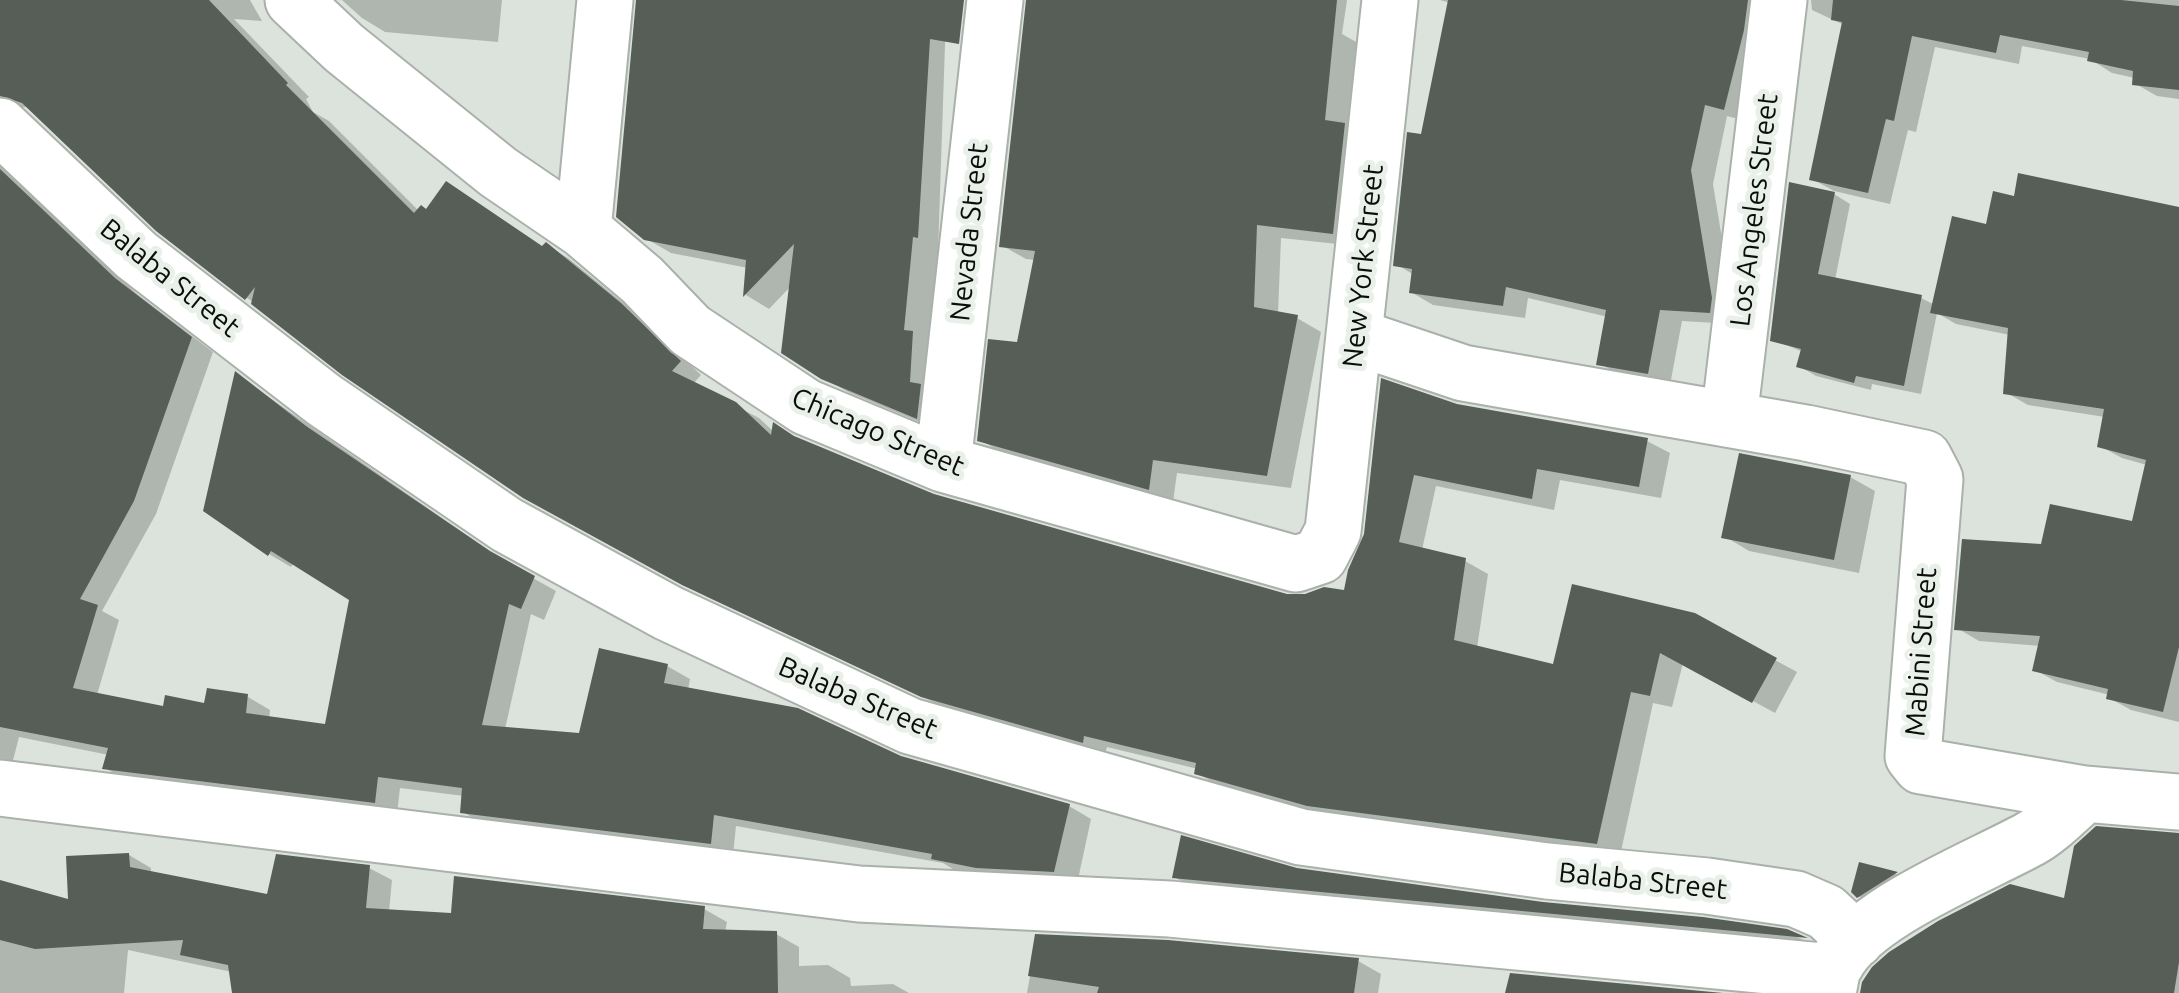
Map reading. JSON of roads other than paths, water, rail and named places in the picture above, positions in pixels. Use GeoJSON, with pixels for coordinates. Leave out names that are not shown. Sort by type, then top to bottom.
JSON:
{"type":"FeatureCollection","features":[{"type":"Feature","properties":{"kind":"street","name":"Chicago Street"},"geometry":{"type":"LineString","coordinates":[[292,0],[344,48],[498,172],[583,230],[642,280],[690,330],[806,407],[943,464],[1296,564],[1320,556],[1333,531]]}},
{"type":"Feature","properties":{"kind":"street"},"geometry":{"type":"LineString","coordinates":[[583,230],[604,0]]}},
{"type":"Feature","properties":{"kind":"street","name":"Nevada Street"},"geometry":{"type":"LineString","coordinates":[[943,464],[996,0]]}},
{"type":"Feature","properties":{"kind":"street","name":"New York Street"},"geometry":{"type":"LineString","coordinates":[[1333,531],[1390,0]]}},
{"type":"Feature","properties":{"kind":"street","name":"Los Angeles Street"},"geometry":{"type":"LineString","coordinates":[[1729,420],[1779,0]]}},
{"type":"Feature","properties":{"kind":"street","name":"Balaba Street"},"geometry":{"type":"LineString","coordinates":[[0,126],[136,255],[324,400],[507,524],[668,613],[910,726],[1301,838],[1796,899],[1826,912],[1838,969]]}},
{"type":"Feature","properties":{"kind":"street"},"geometry":{"type":"LineString","coordinates":[[1356,337],[1463,373],[1729,420]]}},
{"type":"Feature","properties":{"kind":"street","name":"Mabini Street"},"geometry":{"type":"LineString","coordinates":[[1729,420],[1924,458],[1935,480],[1913,756],[1921,766],[2085,794],[2179,802]]}},
{"type":"Feature","properties":{"kind":"street"},"geometry":{"type":"LineString","coordinates":[[0,788],[859,894],[1170,909],[1838,969],[1908,901],[2034,836],[2085,794]]}}]}
